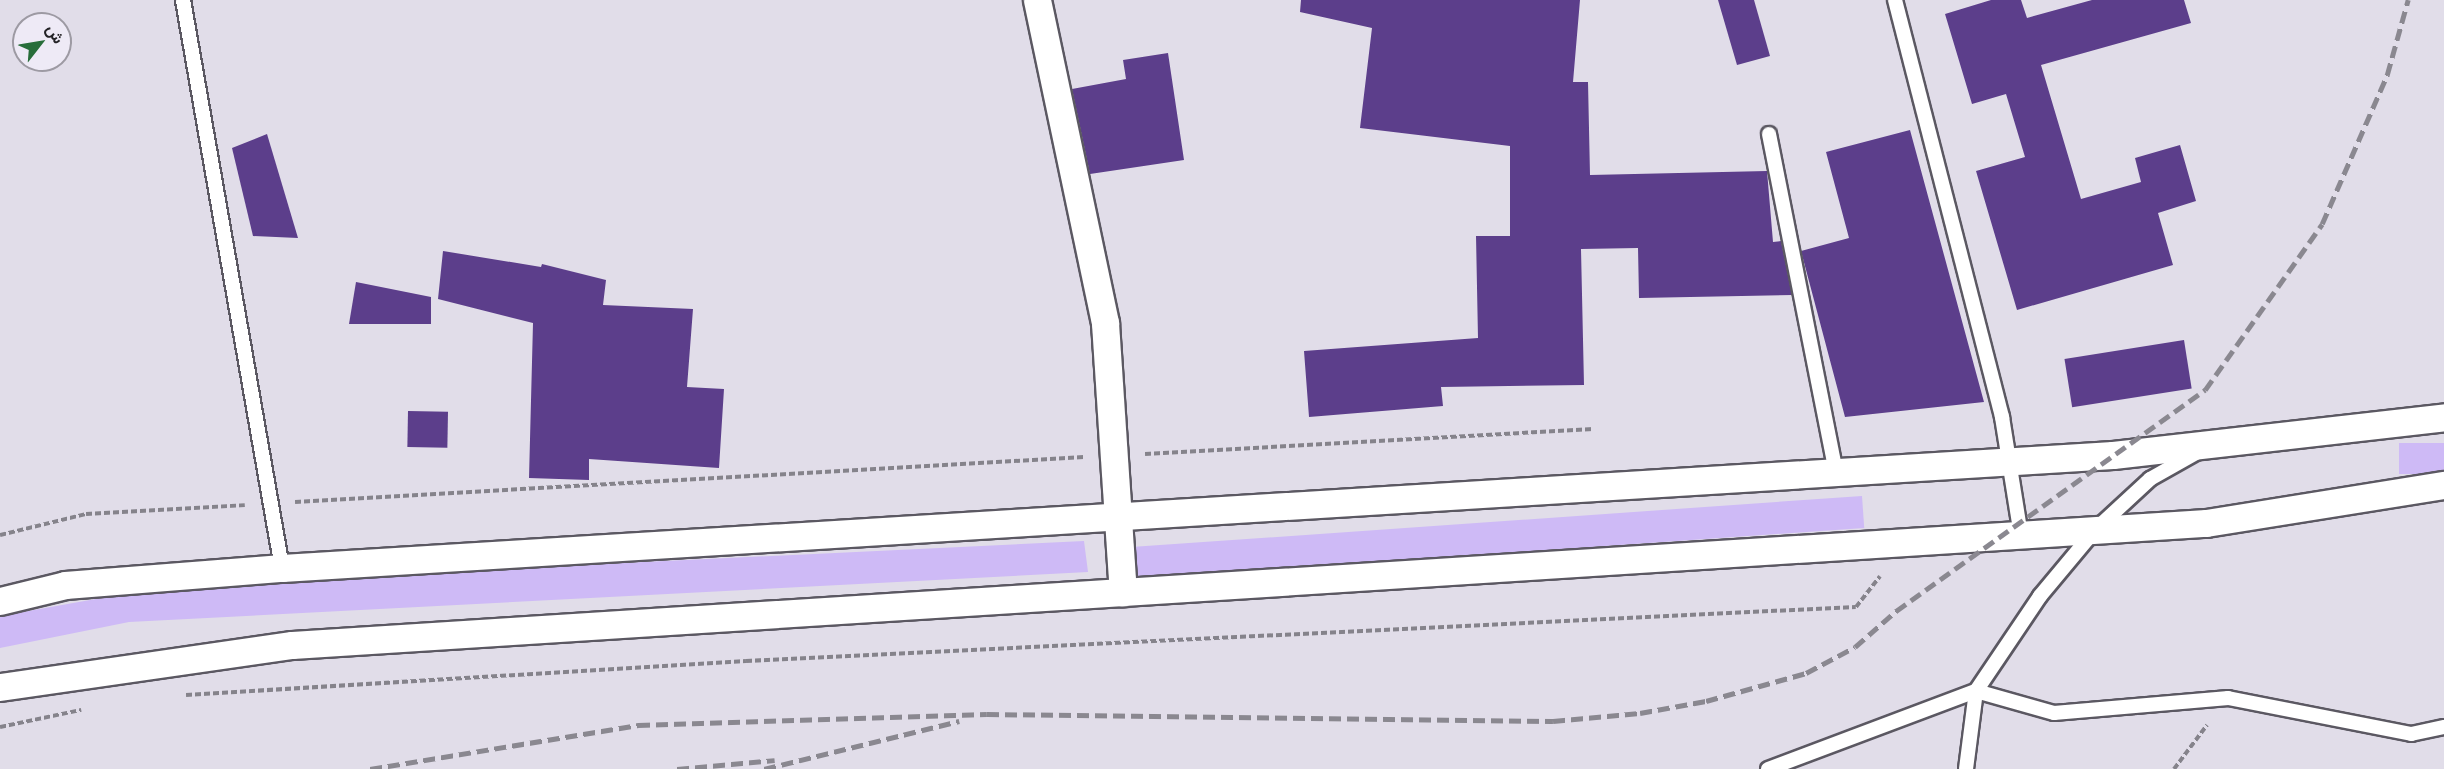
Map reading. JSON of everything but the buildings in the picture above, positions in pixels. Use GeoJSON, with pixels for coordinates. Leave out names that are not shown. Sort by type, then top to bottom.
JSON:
{"type":"FeatureCollection","features":[{"type":"Feature","properties":{"kind":"street"},"geometry":{"type":"LineString","coordinates":[[1037,0],[1105,323],[1123,592]]}},
{"type":"Feature","properties":{"kind":"street"},"geometry":{"type":"LineString","coordinates":[[0,601],[65,585],[282,568],[2009,462],[2208,447],[2444,417]]}},
{"type":"Feature","properties":{"kind":"street"},"geometry":{"type":"LineString","coordinates":[[0,687],[292,645],[2206,523],[2444,485]]}},
{"type":"Feature","properties":{"kind":"lane"},"geometry":{"type":"LineString","coordinates":[[183,0],[282,568]]}},
{"type":"Feature","properties":{"kind":"lane"},"geometry":{"type":"LineString","coordinates":[[1895,0],[2002,417],[2021,535]]}},
{"type":"Feature","properties":{"kind":"lane"},"geometry":{"type":"LineString","coordinates":[[1769,134],[1836,473]]}},
{"type":"Feature","properties":{"kind":"lane"},"geometry":{"type":"LineString","coordinates":[[1966,769],[1976,691],[2040,596],[2095,530],[2150,479],[2208,447]]}},
{"type":"Feature","properties":{"kind":"lane"},"geometry":{"type":"LineString","coordinates":[[1768,769],[1976,691],[2054,714],[2228,698],[2411,734],[2444,727]]}},
{"type":"Feature","properties":{"kind":"path"},"geometry":{"type":"LineString","coordinates":[[0,535],[86,514],[1593,429]]}},
{"type":"Feature","properties":{"kind":"path"},"geometry":{"type":"LineString","coordinates":[[175,696],[746,661],[1856,607],[1905,542]]}},
{"type":"Feature","properties":{"kind":"path"},"geometry":{"type":"LineString","coordinates":[[2174,769],[2228,698]]}},
{"type":"Feature","properties":{"kind":"path"},"geometry":{"type":"LineString","coordinates":[[0,727],[93,707]]}},
{"type":"Feature","properties":{"kind":"shaded area"},"geometry":{"type":"Polygon","coordinates":[[[2399,443],[2444,443],[2444,474],[2399,474],[2399,443]]]}},
{"type":"Feature","properties":{"kind":"shaded area"},"geometry":{"type":"Polygon","coordinates":[[[1862,496],[1864,528],[1137,579],[1135,547],[1862,496]]]}},
{"type":"Feature","properties":{"kind":"shaded area"},"geometry":{"type":"Polygon","coordinates":[[[1084,541],[1088,572],[129,622],[0,648],[0,616],[124,594],[289,579],[1084,541]]]}},
{"type":"Feature","properties":{"kind":"railway"},"geometry":{"type":"LineString","coordinates":[[370,769],[638,725],[987,714],[1553,721],[1640,713],[1706,701],[1806,673],[1855,647],[1896,611],[2205,390],[2322,224],[2387,75],[2408,0]]}},
{"type":"Feature","properties":{"kind":"railway"},"geometry":{"type":"LineString","coordinates":[[764,769],[959,721]]}},
{"type":"Feature","properties":{"kind":"railway"},"geometry":{"type":"LineString","coordinates":[[677,769],[775,760]]}}]}
